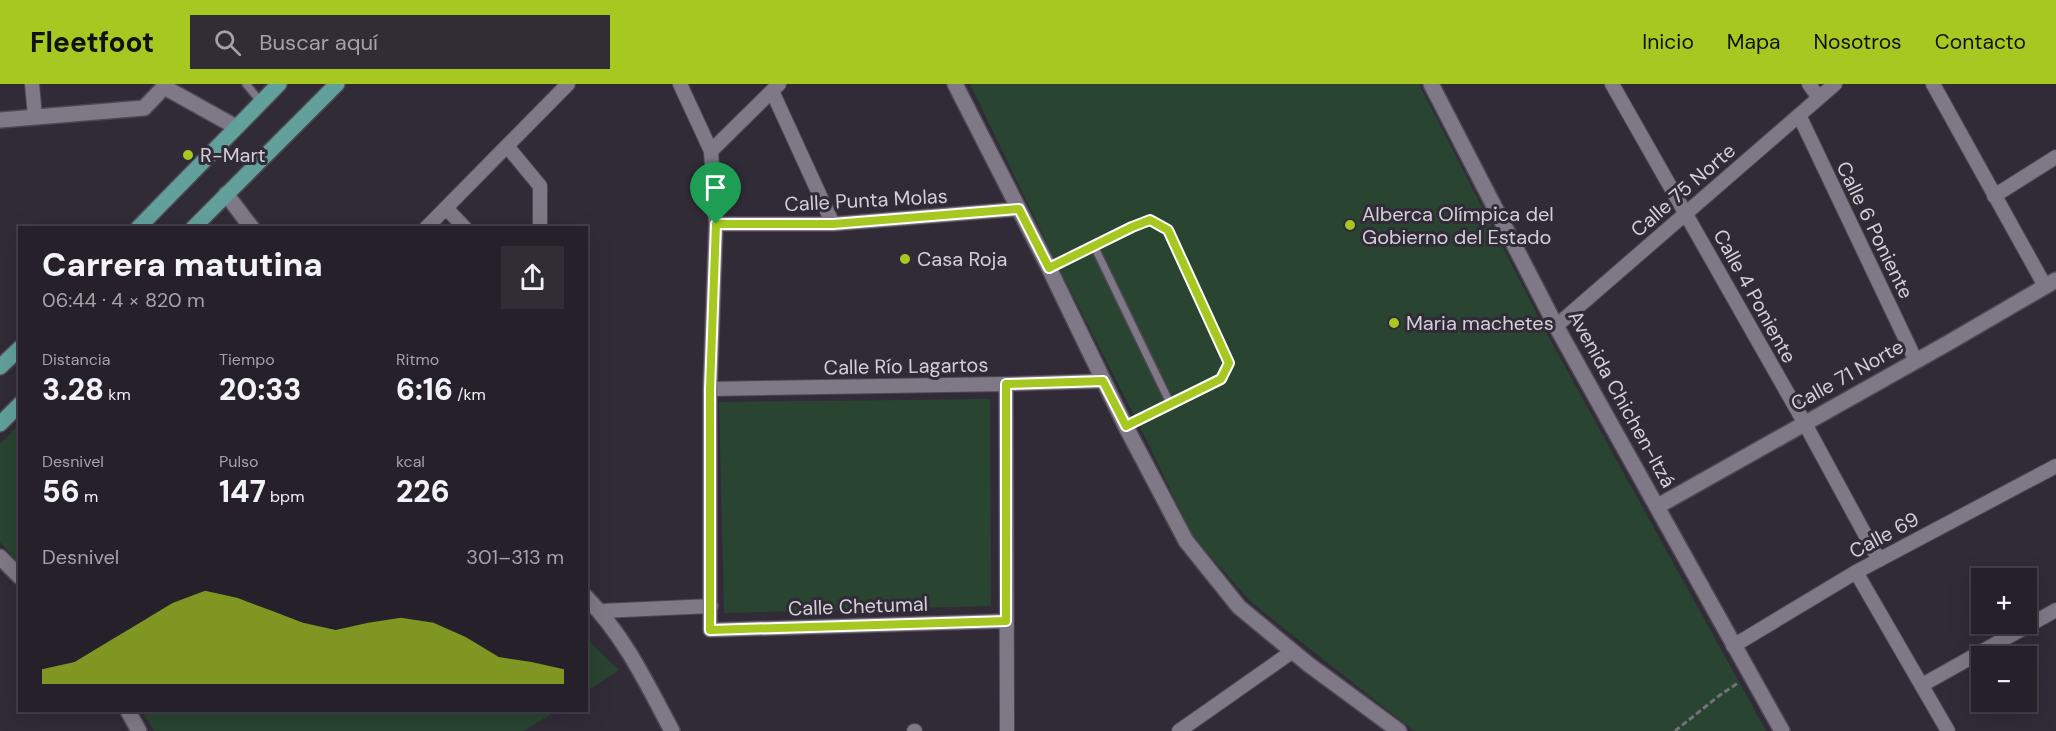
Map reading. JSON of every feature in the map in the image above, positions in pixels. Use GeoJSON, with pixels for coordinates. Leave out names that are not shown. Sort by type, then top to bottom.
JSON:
{"type":"FeatureCollection","features":[{"type":"Feature","properties":{"kind":"main road"},"geometry":{"type":"LineString","coordinates":[[140,226],[279,84]]}},
{"type":"Feature","properties":{"kind":"main road"},"geometry":{"type":"LineString","coordinates":[[195,226],[337,84]]}},
{"type":"Feature","properties":{"kind":"main road"},"geometry":{"type":"LineString","coordinates":[[955,84],[1049,268],[1103,381],[1186,541],[1239,607],[1399,731]]}},
{"type":"Feature","properties":{"kind":"main road","name":"Avenida Chichen-Itzá"},"geometry":{"type":"LineString","coordinates":[[1431,84],[1556,326],[1782,731]]}},
{"type":"Feature","properties":{"kind":"main road"},"geometry":{"type":"LineString","coordinates":[[0,120],[144,108],[164,85],[236,127]]}},
{"type":"Feature","properties":{"kind":"main road"},"geometry":{"type":"LineString","coordinates":[[226,194],[250,226]]}},
{"type":"Feature","properties":{"kind":"main road","name":"Calle 71 Norte"},"geometry":{"type":"LineString","coordinates":[[1658,506],[2051,283]]}},
{"type":"Feature","properties":{"kind":"main road"},"geometry":{"type":"LineString","coordinates":[[0,367],[18,350]]}},
{"type":"Feature","properties":{"kind":"main road"},"geometry":{"type":"LineString","coordinates":[[0,424],[18,406]]}},
{"type":"Feature","properties":{"kind":"main road"},"geometry":{"type":"LineString","coordinates":[[0,557],[18,575]]}},
{"type":"Feature","properties":{"kind":"main road"},"geometry":{"type":"LineString","coordinates":[[588,599],[601,612],[630,651],[672,731]]}},
{"type":"Feature","properties":{"kind":"main road"},"geometry":{"type":"LineString","coordinates":[[129,712],[139,731]]}},
{"type":"Feature","properties":{"kind":"street"},"geometry":{"type":"LineString","coordinates":[[32,84],[35,116]]}},
{"type":"Feature","properties":{"kind":"street"},"geometry":{"type":"LineString","coordinates":[[428,226],[568,84]]}},
{"type":"Feature","properties":{"kind":"street"},"geometry":{"type":"LineString","coordinates":[[601,612],[711,606],[710,389],[716,224],[711,152],[680,84]]}},
{"type":"Feature","properties":{"kind":"street","name":"Calle 4 Poniente"},"geometry":{"type":"LineString","coordinates":[[1612,84],[1804,422],[1879,560]]}},
{"type":"Feature","properties":{"kind":"street"},"geometry":{"type":"LineString","coordinates":[[1809,84],[1819,98]]}},
{"type":"Feature","properties":{"kind":"street","name":"Calle 75 Norte"},"geometry":{"type":"LineString","coordinates":[[1556,326],[1834,84]]}},
{"type":"Feature","properties":{"kind":"street"},"geometry":{"type":"LineString","coordinates":[[1934,84],[1994,196],[2051,283]]}},
{"type":"Feature","properties":{"kind":"street"},"geometry":{"type":"LineString","coordinates":[[711,152],[776,88],[833,224]]}},
{"type":"Feature","properties":{"kind":"street","name":"Calle 6 Poniente"},"geometry":{"type":"LineString","coordinates":[[1799,115],[1916,361]]}},
{"type":"Feature","properties":{"kind":"street"},"geometry":{"type":"LineString","coordinates":[[507,146],[540,186],[540,226]]}},
{"type":"Feature","properties":{"kind":"street"},"geometry":{"type":"LineString","coordinates":[[1994,196],[2056,157]]}},
{"type":"Feature","properties":{"kind":"street"},"geometry":{"type":"LineString","coordinates":[[446,208],[463,226]]}},
{"type":"Feature","properties":{"kind":"street","name":"Calle Punta Molas"},"geometry":{"type":"LineString","coordinates":[[716,224],[833,224],[1019,209]]}},
{"type":"Feature","properties":{"kind":"street","name":"Calle Río Lagartos"},"geometry":{"type":"LineString","coordinates":[[710,389],[1103,381]]}},
{"type":"Feature","properties":{"kind":"street"},"geometry":{"type":"LineString","coordinates":[[1006,384],[1007,731]]}},
{"type":"Feature","properties":{"kind":"street","name":"Calle 69"},"geometry":{"type":"LineString","coordinates":[[1733,646],[1856,572],[2056,466]]}},
{"type":"Feature","properties":{"kind":"street"},"geometry":{"type":"LineString","coordinates":[[1856,572],[1948,731]]}},
{"type":"Feature","properties":{"kind":"street","name":"Calle Chetumal"},"geometry":{"type":"LineString","coordinates":[[711,606],[710,630],[1006,621]]}},
{"type":"Feature","properties":{"kind":"street"},"geometry":{"type":"LineString","coordinates":[[1922,685],[2056,610]]}},
{"type":"Feature","properties":{"kind":"street"},"geometry":{"type":"LineString","coordinates":[[1179,731],[1293,651]]}},
{"type":"Feature","properties":{"kind":"lane"},"geometry":{"type":"LineString","coordinates":[[246,84],[261,102]]}},
{"type":"Feature","properties":{"kind":"lane"},"geometry":{"type":"LineString","coordinates":[[1049,268],[1150,220],[1168,230],[1229,363],[1221,379],[1126,426]]}},
{"type":"Feature","properties":{"kind":"lane"},"geometry":{"type":"LineString","coordinates":[[1094,246],[1171,405]]}},
{"type":"Feature","properties":{"kind":"path"},"geometry":{"type":"LineString","coordinates":[[1675,731],[1720,695],[1751,675]]}},
{"type":"Feature","properties":{"kind":"green space"},"geometry":{"type":"Polygon","coordinates":[[[970,84],[1419,84],[1547,334],[1766,731],[1414,731],[1252,603],[1193,537],[970,84]]]}},
{"type":"Feature","properties":{"kind":"green space"},"geometry":{"type":"Polygon","coordinates":[[[990,399],[991,606],[724,613],[719,402],[990,399]]]}},
{"type":"Feature","properties":{"kind":"green space"},"geometry":{"type":"Polygon","coordinates":[[[18,426],[18,563],[0,542],[0,444],[18,426]]]}},
{"type":"Feature","properties":{"kind":"green space"},"geometry":{"type":"Polygon","coordinates":[[[588,640],[619,670],[588,690],[588,640]]]}},
{"type":"Feature","properties":{"kind":"green space"},"geometry":{"type":"Polygon","coordinates":[[[143,712],[554,712],[524,731],[154,731],[143,712]]]}},
{"type":"Feature","properties":{"kind":"place","name":"R-Mart"},"geometry":{"type":"Point","coordinates":[188,155]}},
{"type":"Feature","properties":{"kind":"place","name":"Alberca Olímpica del Gobierno del Estado"},"geometry":{"type":"Point","coordinates":[1350,225]}},
{"type":"Feature","properties":{"kind":"place","name":"Casa Roja"},"geometry":{"type":"Point","coordinates":[905,259]}},
{"type":"Feature","properties":{"kind":"place","name":"Maria machetes"},"geometry":{"type":"Point","coordinates":[1394,323]}},
{"type":"Feature","properties":{"kind":"route"},"geometry":{"type":"LineString","coordinates":[[1019,209],[1049,268],[1150,220],[1168,230],[1229,363],[1221,379],[1126,426],[1103,381],[1006,384],[1006,621],[710,630],[710,389],[716,224],[833,224],[1019,209]]}}]}
